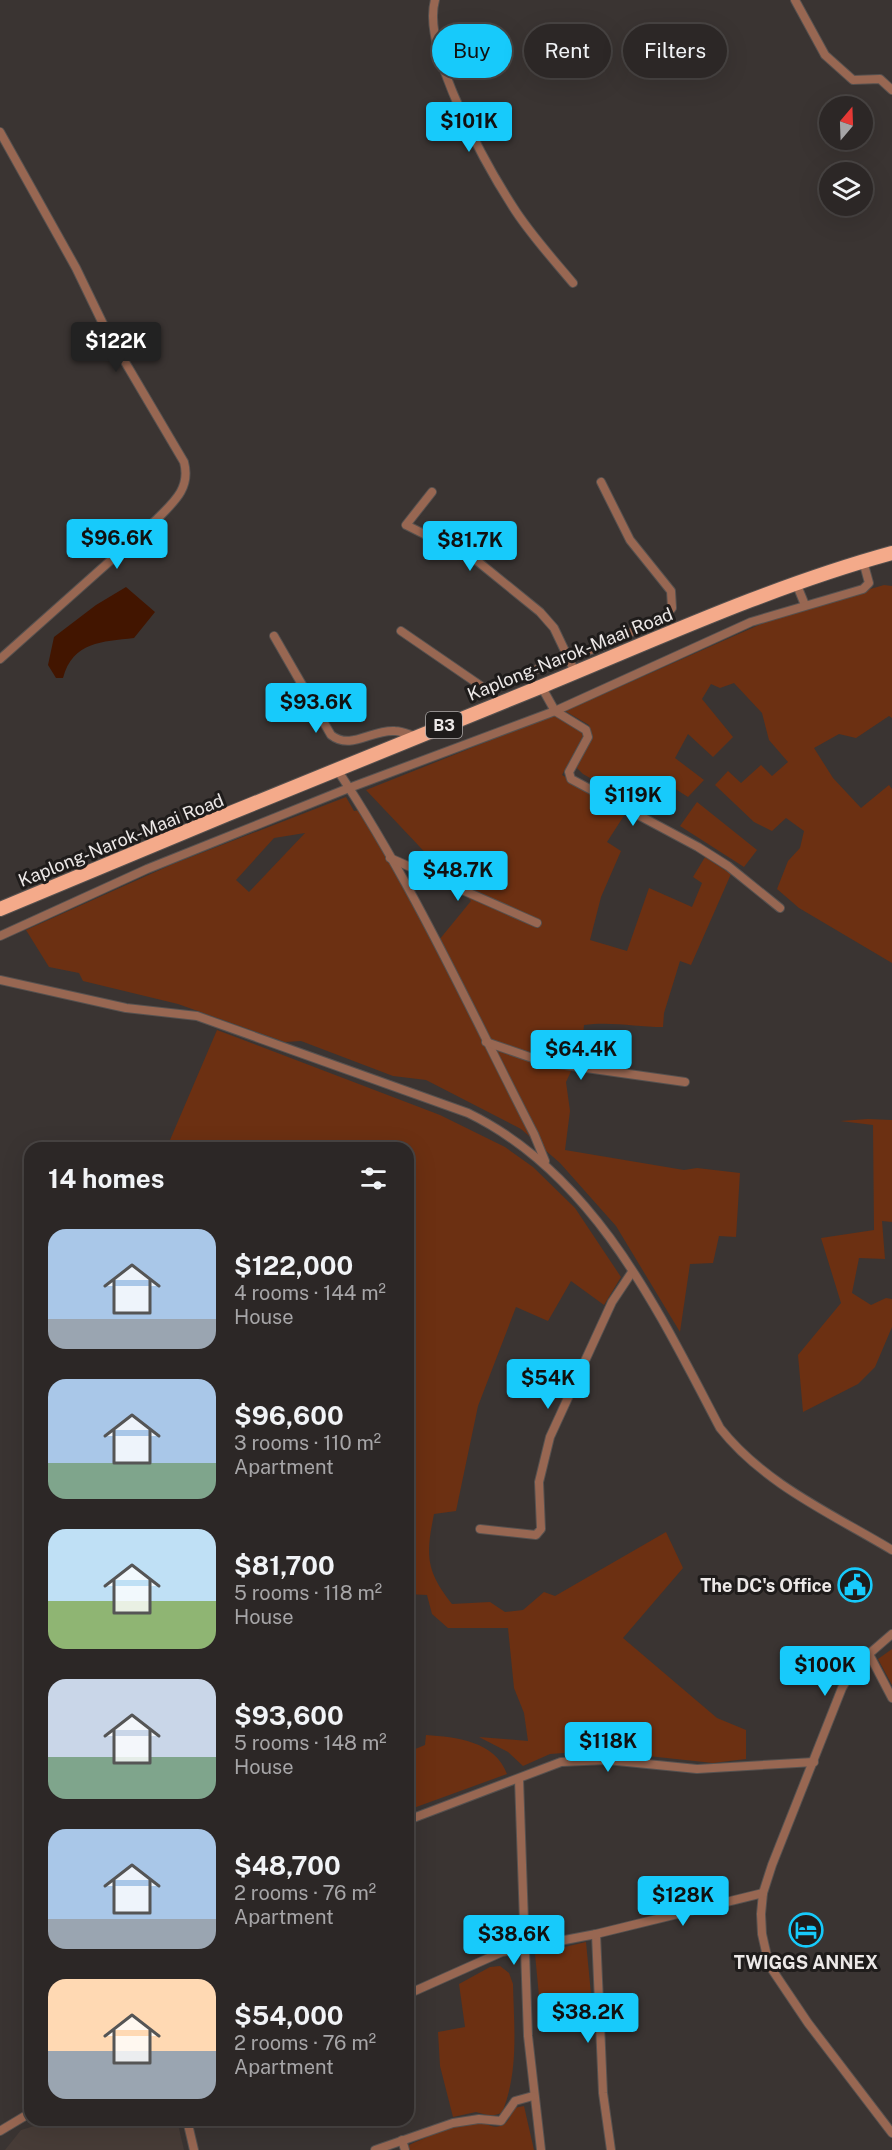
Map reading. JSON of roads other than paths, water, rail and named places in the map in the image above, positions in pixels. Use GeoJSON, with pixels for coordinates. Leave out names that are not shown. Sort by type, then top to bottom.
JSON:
{"type":"FeatureCollection","features":[{"type":"Feature","properties":{"kind":"highway","name":"Kaplong-Narok-Maai Road"},"geometry":{"type":"LineString","coordinates":[[0,909],[245,809],[414,736],[796,583],[892,554]]}},
{"type":"Feature","properties":{"kind":"street"},"geometry":{"type":"LineString","coordinates":[[435,0],[434,31],[438,48],[448,80],[464,116],[513,209],[573,283]]}},
{"type":"Feature","properties":{"kind":"street"},"geometry":{"type":"LineString","coordinates":[[795,0],[825,55],[853,80],[880,80],[892,90]]}},
{"type":"Feature","properties":{"kind":"street"},"geometry":{"type":"LineString","coordinates":[[0,132],[76,268],[105,328],[184,462],[187,474],[186,483],[178,497],[156,520],[0,659]]}},
{"type":"Feature","properties":{"kind":"street"},"geometry":{"type":"LineString","coordinates":[[401,631],[484,688],[568,659],[665,616],[672,608],[671,591],[630,540],[601,482]]}},
{"type":"Feature","properties":{"kind":"street"},"geometry":{"type":"LineString","coordinates":[[432,492],[406,525],[490,569],[540,612],[554,628],[575,672]]}},
{"type":"Feature","properties":{"kind":"street"},"geometry":{"type":"LineString","coordinates":[[0,936],[147,869],[349,788],[555,711],[729,631],[867,587],[869,583],[863,561]]}},
{"type":"Feature","properties":{"kind":"street"},"geometry":{"type":"LineString","coordinates":[[796,583],[805,605]]}},
{"type":"Feature","properties":{"kind":"street"},"geometry":{"type":"LineString","coordinates":[[274,636],[331,735],[339,742],[350,742],[381,732],[397,730],[414,736]]}},
{"type":"Feature","properties":{"kind":"street"},"geometry":{"type":"LineString","coordinates":[[541,686],[555,711],[586,730],[588,737],[568,772],[571,779],[698,847],[728,866],[780,908]]}},
{"type":"Feature","properties":{"kind":"street"},"geometry":{"type":"LineString","coordinates":[[336,768],[390,858],[534,1134],[547,1166]]}},
{"type":"Feature","properties":{"kind":"street"},"geometry":{"type":"LineString","coordinates":[[141,850],[147,869]]}},
{"type":"Feature","properties":{"kind":"street"},"geometry":{"type":"LineString","coordinates":[[390,858],[537,923]]}},
{"type":"Feature","properties":{"kind":"street"},"geometry":{"type":"LineString","coordinates":[[0,980],[126,1008],[197,1016],[468,1113],[508,1134],[547,1166],[598,1222],[644,1287],[720,1428],[735,1447],[776,1481],[892,1550]]}},
{"type":"Feature","properties":{"kind":"street"},"geometry":{"type":"LineString","coordinates":[[486,1042],[544,1062],[685,1082]]}},
{"type":"Feature","properties":{"kind":"street"},"geometry":{"type":"LineString","coordinates":[[480,1529],[527,1536],[536,1535],[541,1529],[539,1482],[550,1437],[612,1302],[632,1272]]}},
{"type":"Feature","properties":{"kind":"street"},"geometry":{"type":"LineString","coordinates":[[892,1634],[848,1677],[763,1893],[762,1934],[765,1953],[774,1974],[808,2023],[892,2133]]}},
{"type":"Feature","properties":{"kind":"street"},"geometry":{"type":"LineString","coordinates":[[869,1654],[892,1698]]}},
{"type":"Feature","properties":{"kind":"street"},"geometry":{"type":"LineString","coordinates":[[414,1818],[561,1762],[582,1760],[697,1768],[814,1762]]}},
{"type":"Feature","properties":{"kind":"street"},"geometry":{"type":"LineString","coordinates":[[519,1779],[528,2036],[533,2096],[542,2150]]}},
{"type":"Feature","properties":{"kind":"street"},"geometry":{"type":"LineString","coordinates":[[414,1991],[489,1957],[596,1934],[763,1893]]}},
{"type":"Feature","properties":{"kind":"street"},"geometry":{"type":"LineString","coordinates":[[596,1934],[603,2093],[611,2150]]}},
{"type":"Feature","properties":{"kind":"street"},"geometry":{"type":"LineString","coordinates":[[375,2150],[467,2120],[501,2121],[515,2101],[533,2096]]}},
{"type":"Feature","properties":{"kind":"street"},"geometry":{"type":"LineString","coordinates":[[0,2131],[24,2117]]}},
{"type":"Feature","properties":{"kind":"street"},"geometry":{"type":"LineString","coordinates":[[188,2126],[194,2150]]}},
{"type":"Feature","properties":{"kind":"street"},"geometry":{"type":"LineString","coordinates":[[402,2140],[405,2150]]}},
{"type":"Feature","properties":{"kind":"place","name":"The DC's Office"},"geometry":{"type":"Point","coordinates":[855,1585]}},
{"type":"Feature","properties":{"kind":"place","name":"TWIGGS ANNEX"},"geometry":{"type":"Point","coordinates":[806,1930]}}]}
